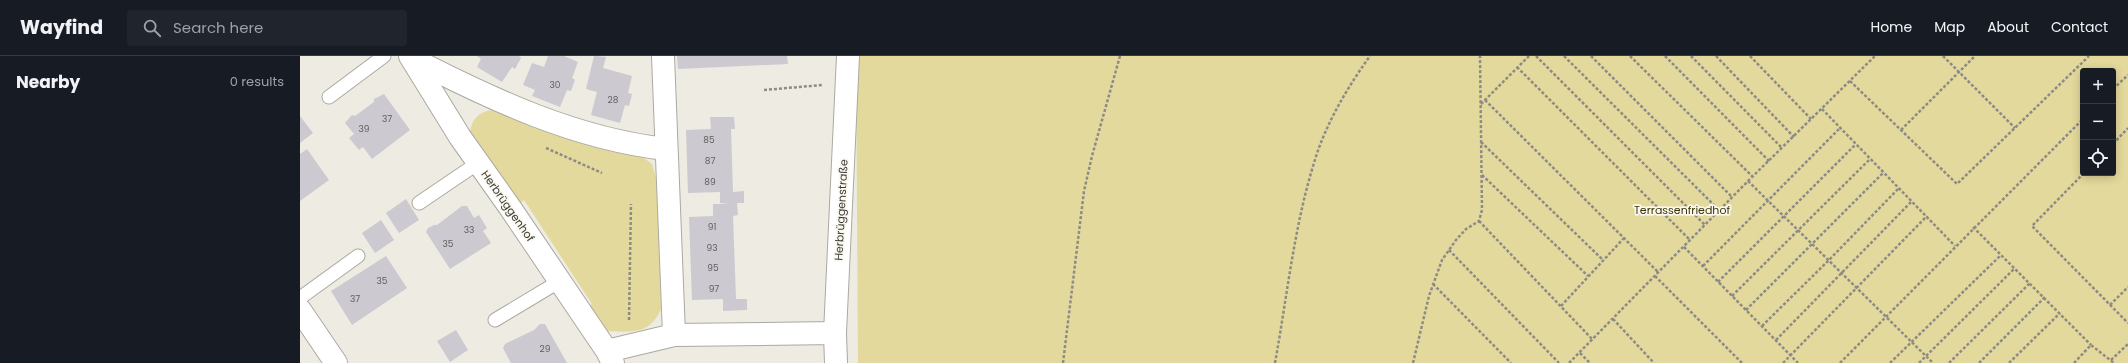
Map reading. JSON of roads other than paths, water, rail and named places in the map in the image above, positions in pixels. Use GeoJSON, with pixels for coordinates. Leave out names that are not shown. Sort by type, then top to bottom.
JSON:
{"type":"FeatureCollection","features":[{"type":"Feature","properties":{"kind":"street"},"geometry":{"type":"LineString","coordinates":[[663,56],[674,335]]}},
{"type":"Feature","properties":{"kind":"street","name":"Herbrüggenstraße"},"geometry":{"type":"LineString","coordinates":[[836,363],[834,333],[848,56]]}},
{"type":"Feature","properties":{"kind":"street","name":"Herbrüggenhof"},"geometry":{"type":"LineString","coordinates":[[411,58],[474,91],[565,127],[635,146],[666,149]]}},
{"type":"Feature","properties":{"kind":"street","name":"Herbrüggenhof"},"geometry":{"type":"LineString","coordinates":[[411,58],[478,163],[560,281],[616,353]]}},
{"type":"Feature","properties":{"kind":"street"},"geometry":{"type":"LineString","coordinates":[[300,310],[336,363]]}},
{"type":"Feature","properties":{"kind":"street"},"geometry":{"type":"LineString","coordinates":[[616,353],[674,335],[834,333]]}},
{"type":"Feature","properties":{"kind":"lane"},"geometry":{"type":"LineString","coordinates":[[329,97],[384,56]]}},
{"type":"Feature","properties":{"kind":"lane"},"geometry":{"type":"LineString","coordinates":[[419,203],[478,163]]}},
{"type":"Feature","properties":{"kind":"lane"},"geometry":{"type":"LineString","coordinates":[[300,298],[358,256]]}},
{"type":"Feature","properties":{"kind":"lane"},"geometry":{"type":"LineString","coordinates":[[495,320],[560,281]]}},
{"type":"Feature","properties":{"kind":"park label","name":"Terrassenfriedhof"},"geometry":{"type":"Point","coordinates":[1682,210]}}]}
